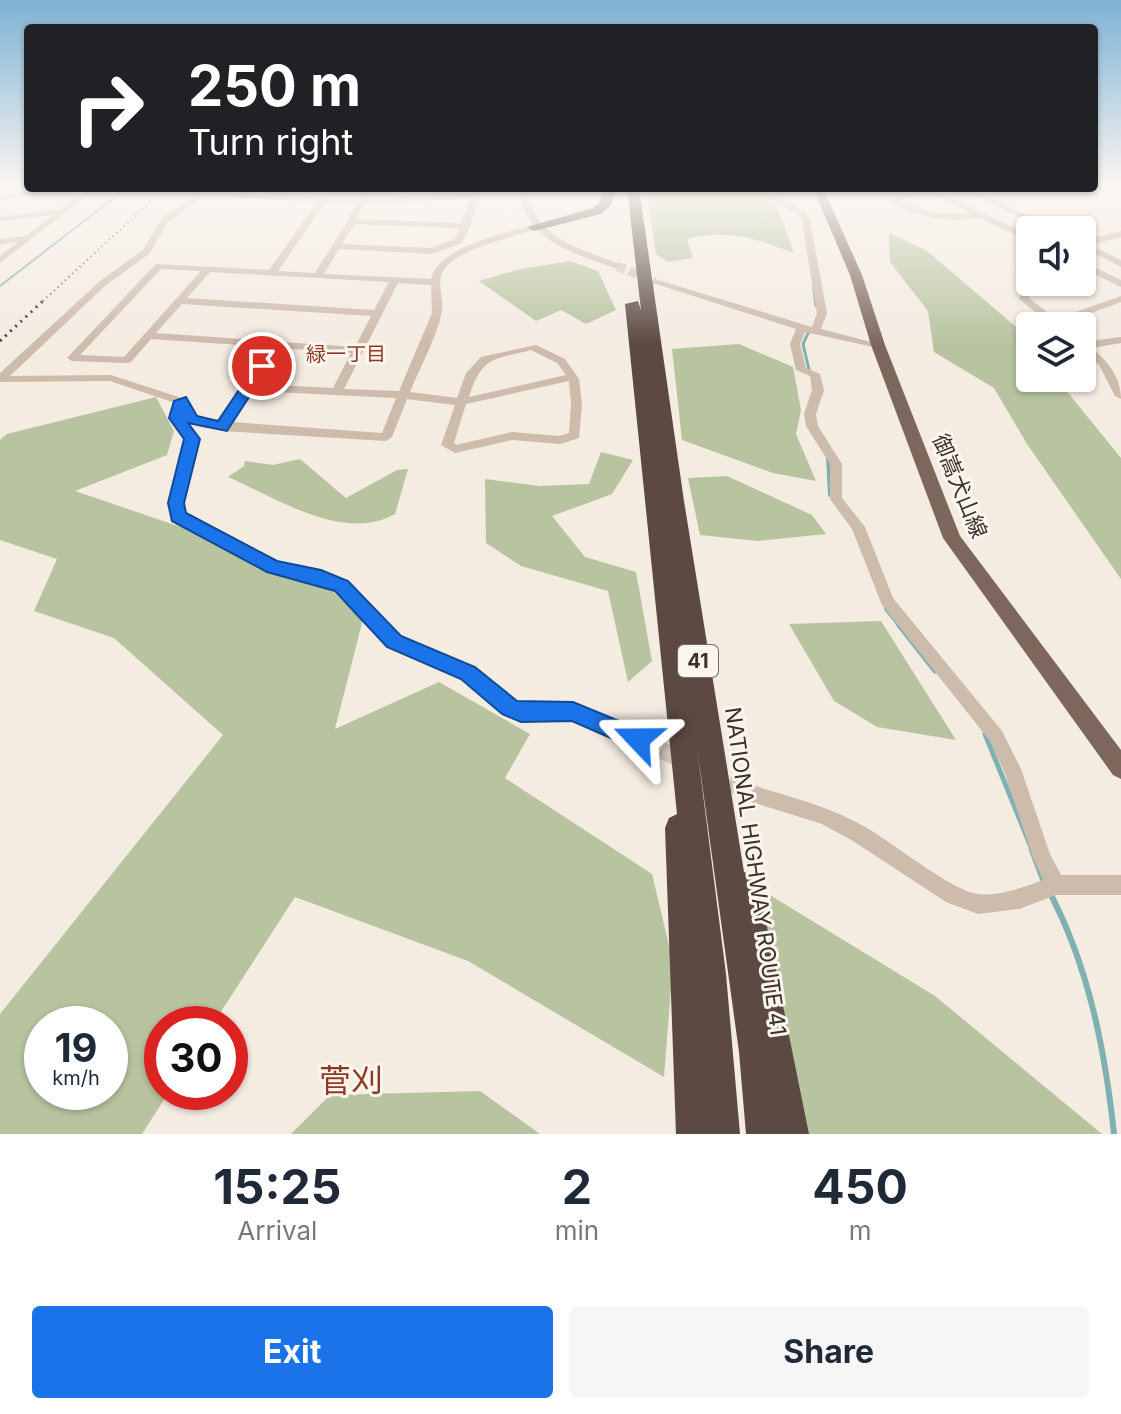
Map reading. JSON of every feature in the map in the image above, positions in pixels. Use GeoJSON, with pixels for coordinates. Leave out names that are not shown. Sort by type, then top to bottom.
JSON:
{"type":"FeatureCollection","features":[{"type":"Feature","properties":{"kind":"highway","name":"41"},"geometry":{"type":"LineString","coordinates":[[626,238],[710,974],[722,1134]]}},
{"type":"Feature","properties":{"kind":"highway","name":"NATIONAL HIGHWAY ROUTE 41"},"geometry":{"type":"LineString","coordinates":[[640,238],[674,501],[756,1052],[764,1134]]}},
{"type":"Feature","properties":{"kind":"highway"},"geometry":{"type":"LineString","coordinates":[[672,653],[694,1134]]}},
{"type":"Feature","properties":{"kind":"highway"},"geometry":{"type":"LineString","coordinates":[[717,785],[754,924],[791,1134]]}},
{"type":"Feature","properties":{"kind":"main road","name":"御嵩犬山線"},"geometry":{"type":"LineString","coordinates":[[840,238],[952,538],[1121,768]]}},
{"type":"Feature","properties":{"kind":"street"},"geometry":{"type":"LineString","coordinates":[[0,242],[24,238]]}},
{"type":"Feature","properties":{"kind":"street"},"geometry":{"type":"LineString","coordinates":[[0,260],[28,238]]}},
{"type":"Feature","properties":{"kind":"street"},"geometry":{"type":"LineString","coordinates":[[0,379],[103,283],[146,252],[154,238]]}},
{"type":"Feature","properties":{"kind":"street"},"geometry":{"type":"LineString","coordinates":[[272,273],[296,238]]}},
{"type":"Feature","properties":{"kind":"street"},"geometry":{"type":"LineString","coordinates":[[318,276],[342,238]]}},
{"type":"Feature","properties":{"kind":"street"},"geometry":{"type":"LineString","coordinates":[[337,246],[432,251],[460,238]]}},
{"type":"Feature","properties":{"kind":"street"},"geometry":{"type":"LineString","coordinates":[[0,379],[111,378],[181,401],[192,419],[222,427],[386,437],[437,313],[437,272],[447,260],[505,238]]}},
{"type":"Feature","properties":{"kind":"street"},"geometry":{"type":"LineString","coordinates":[[557,238],[617,266]]}},
{"type":"Feature","properties":{"kind":"street"},"geometry":{"type":"LineString","coordinates":[[809,238],[822,313],[796,350],[801,370],[815,374],[818,390],[810,414],[812,426],[836,464],[836,499],[858,527],[887,601],[996,736],[1012,769],[1050,886]]}},
{"type":"Feature","properties":{"kind":"street"},"geometry":{"type":"LineString","coordinates":[[1096,251],[1119,262]]}},
{"type":"Feature","properties":{"kind":"street"},"geometry":{"type":"LineString","coordinates":[[1096,269],[1119,262]]}},
{"type":"Feature","properties":{"kind":"street"},"geometry":{"type":"LineString","coordinates":[[208,269],[127,360],[72,358],[159,266],[436,282]]}},
{"type":"Feature","properties":{"kind":"street"},"geometry":{"type":"LineString","coordinates":[[1096,271],[1121,284]]}},
{"type":"Feature","properties":{"kind":"street"},"geometry":{"type":"LineString","coordinates":[[337,391],[395,280]]}},
{"type":"Feature","properties":{"kind":"street"},"geometry":{"type":"LineString","coordinates":[[655,282],[809,330],[878,345]]}},
{"type":"Feature","properties":{"kind":"street"},"geometry":{"type":"LineString","coordinates":[[1024,296],[1041,312]]}},
{"type":"Feature","properties":{"kind":"street"},"geometry":{"type":"LineString","coordinates":[[1088,312],[1121,299]]}},
{"type":"Feature","properties":{"kind":"street"},"geometry":{"type":"LineString","coordinates":[[181,301],[377,313]]}},
{"type":"Feature","properties":{"kind":"street"},"geometry":{"type":"LineString","coordinates":[[829,334],[854,332],[871,322]]}},
{"type":"Feature","properties":{"kind":"street"},"geometry":{"type":"LineString","coordinates":[[148,336],[358,350]]}},
{"type":"Feature","properties":{"kind":"street"},"geometry":{"type":"LineString","coordinates":[[1096,343],[1121,340]]}},
{"type":"Feature","properties":{"kind":"street"},"geometry":{"type":"LineString","coordinates":[[222,427],[276,345]]}},
{"type":"Feature","properties":{"kind":"street"},"geometry":{"type":"LineString","coordinates":[[532,347],[556,354],[572,377],[577,383],[575,435],[560,440],[512,436],[455,449],[447,445],[471,373],[485,359],[532,347]]}},
{"type":"Feature","properties":{"kind":"street"},"geometry":{"type":"LineString","coordinates":[[1096,357],[1118,381],[1121,396]]}},
{"type":"Feature","properties":{"kind":"street"},"geometry":{"type":"LineString","coordinates":[[248,387],[404,395],[461,402],[572,377]]}},
{"type":"Feature","properties":{"kind":"street"},"geometry":{"type":"LineString","coordinates":[[181,401],[177,418],[192,439],[176,503],[178,517],[273,567],[321,577],[342,586],[394,642],[468,673],[509,707],[521,713],[573,711],[638,739]]}},
{"type":"Feature","properties":{"kind":"street"},"geometry":{"type":"LineString","coordinates":[[758,796],[825,816],[871,840],[953,895],[978,904],[1019,899],[1050,886],[1121,885]]}},
{"type":"Feature","properties":{"kind":"green space"},"geometry":{"type":"Polygon","coordinates":[[[654,238],[692,238],[687,239],[693,258],[668,262],[656,254],[654,238]]]}},
{"type":"Feature","properties":{"kind":"green space"},"geometry":{"type":"Polygon","coordinates":[[[747,238],[788,238],[794,253],[747,238]]]}},
{"type":"Feature","properties":{"kind":"green space"},"geometry":{"type":"Polygon","coordinates":[[[889,238],[899,238],[927,251],[1015,326],[1016,392],[1067,392],[1121,458],[1121,579],[1027,444],[994,388],[934,352],[928,311],[890,262],[889,238]]]}},
{"type":"Feature","properties":{"kind":"green space"},"geometry":{"type":"Polygon","coordinates":[[[570,261],[598,271],[616,310],[586,324],[561,310],[536,321],[479,281],[520,269],[570,261]]]}},
{"type":"Feature","properties":{"kind":"green space"},"geometry":{"type":"Polygon","coordinates":[[[739,344],[793,367],[801,410],[796,434],[816,481],[773,473],[682,440],[672,349],[739,344]]]}},
{"type":"Feature","properties":{"kind":"green space"},"geometry":{"type":"Polygon","coordinates":[[[156,397],[174,431],[167,455],[75,491],[210,537],[258,569],[331,590],[363,619],[335,729],[439,682],[530,734],[505,778],[652,874],[673,962],[664,1077],[468,961],[295,897],[225,1006],[144,1006],[144,1110],[157,1110],[142,1134],[0,1134],[0,1014],[223,735],[114,638],[34,611],[57,559],[0,540],[0,440],[7,434],[156,397]]]}},
{"type":"Feature","properties":{"kind":"green space"},"geometry":{"type":"Polygon","coordinates":[[[601,452],[633,460],[612,494],[552,516],[585,557],[636,572],[652,661],[628,682],[608,591],[521,566],[486,543],[485,479],[540,486],[589,484],[601,452]]]}},
{"type":"Feature","properties":{"kind":"green space"},"geometry":{"type":"Polygon","coordinates":[[[300,459],[346,498],[397,470],[408,469],[395,514],[375,522],[332,521],[288,506],[228,477],[244,466],[245,461],[273,465],[300,459]]]}},
{"type":"Feature","properties":{"kind":"green space"},"geometry":{"type":"Polygon","coordinates":[[[727,476],[812,515],[826,534],[758,541],[700,535],[688,478],[727,476]]]}},
{"type":"Feature","properties":{"kind":"green space"},"geometry":{"type":"Polygon","coordinates":[[[881,621],[956,740],[877,727],[834,701],[789,624],[881,621]]]}},
{"type":"Feature","properties":{"kind":"green space"},"geometry":{"type":"Polygon","coordinates":[[[760,889],[935,996],[1102,1134],[806,1134],[760,889]]]}},
{"type":"Feature","properties":{"kind":"green space"},"geometry":{"type":"Polygon","coordinates":[[[480,1091],[540,1134],[291,1134],[330,1095],[480,1091]]]}},
{"type":"Feature","properties":{"kind":"waterway"},"geometry":{"type":"LineString","coordinates":[[0,286],[62,238]]}},
{"type":"Feature","properties":{"kind":"waterway"},"geometry":{"type":"LineString","coordinates":[[813,287],[815,301]]}},
{"type":"Feature","properties":{"kind":"waterway"},"geometry":{"type":"LineString","coordinates":[[815,299],[816,306]]}},
{"type":"Feature","properties":{"kind":"waterway"},"geometry":{"type":"LineString","coordinates":[[810,329],[803,344],[810,374]]}},
{"type":"Feature","properties":{"kind":"waterway"},"geometry":{"type":"LineString","coordinates":[[828,458],[830,495]]}},
{"type":"Feature","properties":{"kind":"waterway"},"geometry":{"type":"LineString","coordinates":[[886,609],[900,626]]}},
{"type":"Feature","properties":{"kind":"waterway"},"geometry":{"type":"LineString","coordinates":[[898,624],[935,671]]}},
{"type":"Feature","properties":{"kind":"waterway"},"geometry":{"type":"LineString","coordinates":[[985,734],[1033,852]]}},
{"type":"Feature","properties":{"kind":"waterway"},"geometry":{"type":"LineString","coordinates":[[1032,850],[1044,882]]}},
{"type":"Feature","properties":{"kind":"waterway"},"geometry":{"type":"LineString","coordinates":[[1050,893],[1075,950],[1093,1010],[1106,1071],[1114,1134]]}},
{"type":"Feature","properties":{"kind":"tunnel"},"geometry":{"type":"LineString","coordinates":[[617,266],[655,282]]}},
{"type":"Feature","properties":{"kind":"tunnel"},"geometry":{"type":"LineString","coordinates":[[638,739],[758,796]]}},
{"type":"Feature","properties":{"kind":"railway"},"geometry":{"type":"LineString","coordinates":[[43,301],[111,238]]}},
{"type":"Feature","properties":{"kind":"railway"},"geometry":{"type":"LineString","coordinates":[[0,341],[45,299]]}},
{"type":"Feature","properties":{"kind":"district","name":"緑一丁目"},"geometry":{"type":"Point","coordinates":[346,354]}},
{"type":"Feature","properties":{"kind":"district","name":"菅刈"},"geometry":{"type":"Point","coordinates":[351,1080]}},
{"type":"Feature","properties":{"kind":"route"},"geometry":{"type":"LineString","coordinates":[[262,366],[222,427],[201,424],[192,419],[181,401],[177,418],[192,439],[176,503],[178,517],[273,567],[321,577],[342,586],[394,642],[409,651],[468,673],[509,707],[521,713],[556,709],[573,711],[638,739]]}}]}
